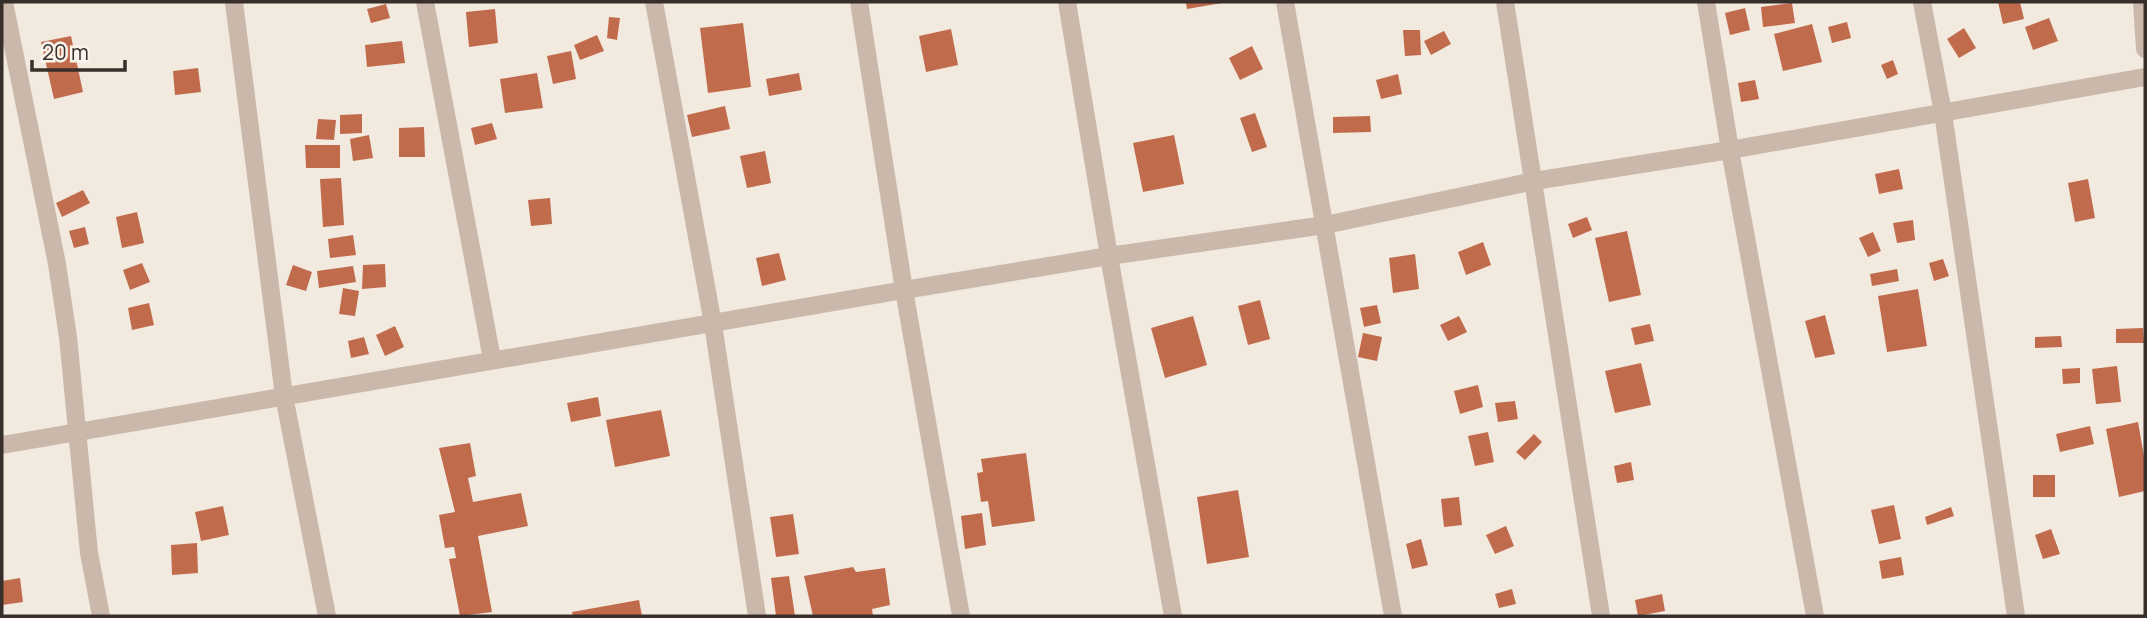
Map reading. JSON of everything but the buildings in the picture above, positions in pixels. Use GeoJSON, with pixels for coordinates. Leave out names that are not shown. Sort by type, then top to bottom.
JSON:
{"type":"FeatureCollection","features":[{"type":"Feature","properties":{"kind":"street"},"geometry":{"type":"LineString","coordinates":[[4,2],[57,264],[68,337],[89,553],[101,616]]}},
{"type":"Feature","properties":{"kind":"street"},"geometry":{"type":"LineString","coordinates":[[233,2],[284,396],[327,616]]}},
{"type":"Feature","properties":{"kind":"street"},"geometry":{"type":"LineString","coordinates":[[425,2],[492,359]]}},
{"type":"Feature","properties":{"kind":"street"},"geometry":{"type":"LineString","coordinates":[[654,2],[713,324],[757,616]]}},
{"type":"Feature","properties":{"kind":"street"},"geometry":{"type":"LineString","coordinates":[[859,2],[904,290],[961,616]]}},
{"type":"Feature","properties":{"kind":"street"},"geometry":{"type":"LineString","coordinates":[[1067,2],[1173,616]]}},
{"type":"Feature","properties":{"kind":"street"},"geometry":{"type":"LineString","coordinates":[[1285,2],[1393,616]]}},
{"type":"Feature","properties":{"kind":"street"},"geometry":{"type":"LineString","coordinates":[[1505,2],[1601,616]]}},
{"type":"Feature","properties":{"kind":"street"},"geometry":{"type":"LineString","coordinates":[[1706,2],[1730,150],[1815,616]]}},
{"type":"Feature","properties":{"kind":"street"},"geometry":{"type":"LineString","coordinates":[[1922,2],[1943,113],[2016,616]]}},
{"type":"Feature","properties":{"kind":"street"},"geometry":{"type":"LineString","coordinates":[[2142,2],[2145,49]]}},
{"type":"Feature","properties":{"kind":"street"},"geometry":{"type":"LineString","coordinates":[[2,445],[904,290],[1109,256],[1325,225],[1534,181],[2145,78]]}}]}
